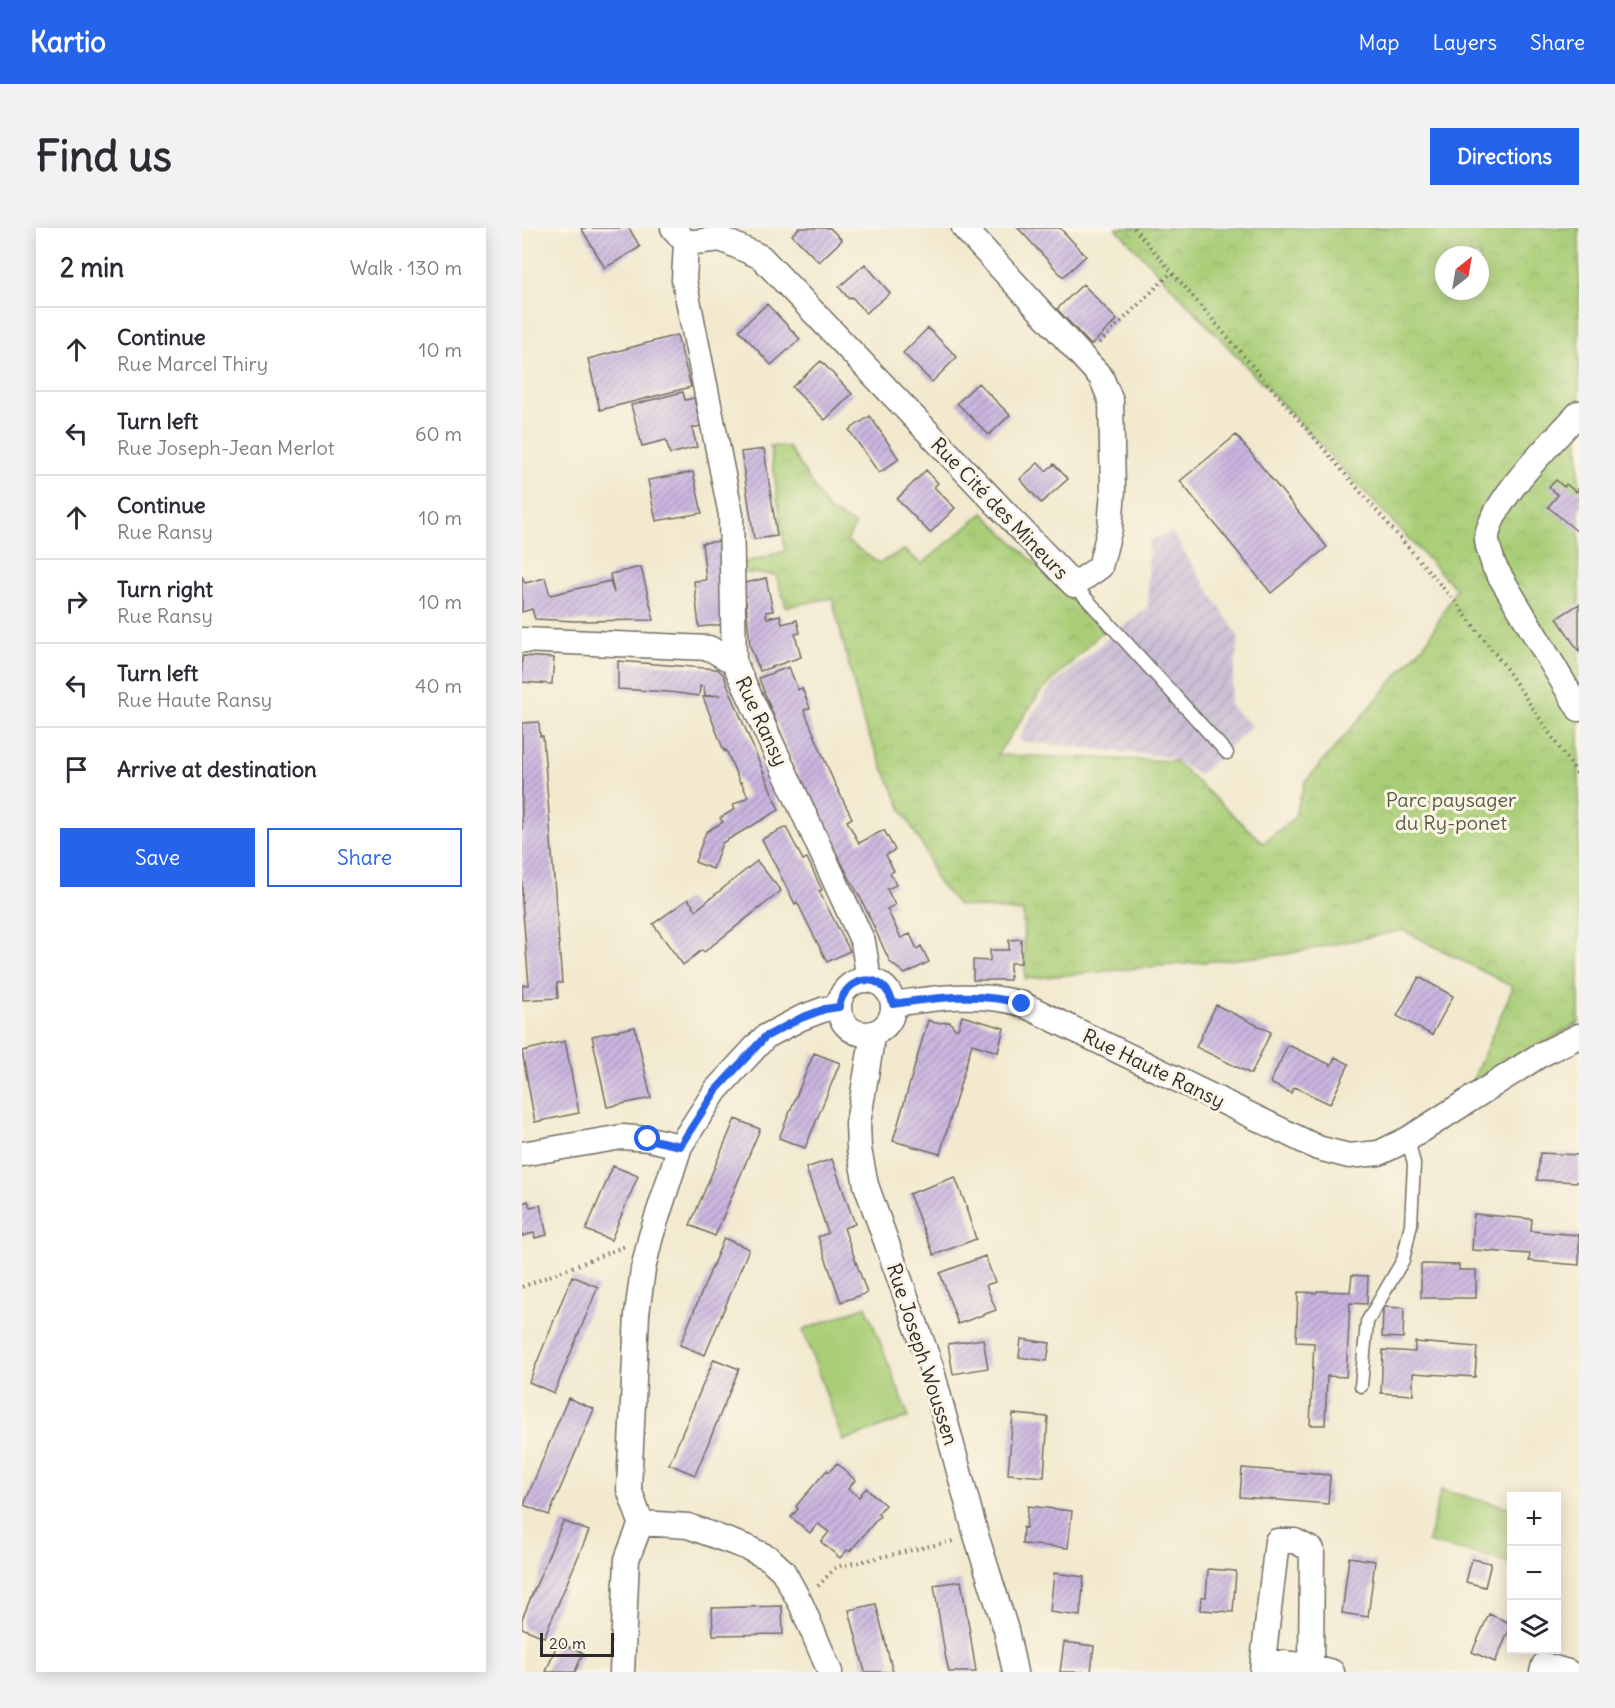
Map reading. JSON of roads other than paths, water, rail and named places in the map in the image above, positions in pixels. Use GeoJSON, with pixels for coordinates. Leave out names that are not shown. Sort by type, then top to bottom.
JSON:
{"type":"FeatureCollection","features":[{"type":"Feature","properties":{"kind":"street","name":"Rue Cité des Mineurs"},"geometry":{"type":"LineString","coordinates":[[734,662],[730,515],[684,280],[680,235],[721,239],[761,257],[1074,585],[1100,567],[1110,528],[1113,490],[1110,401],[1101,377],[964,228]]}},
{"type":"Feature","properties":{"kind":"street"},"geometry":{"type":"LineString","coordinates":[[1579,413],[1505,496],[1494,516],[1487,539],[1494,566],[1579,709]]}},
{"type":"Feature","properties":{"kind":"street","name":"Rue Ransy"},"geometry":{"type":"LineString","coordinates":[[522,640],[709,648],[734,662],[863,942],[867,967],[865,980]]}},
{"type":"Feature","properties":{"kind":"street"},"geometry":{"type":"LineString","coordinates":[[865,980],[880,984],[886,989],[893,1004],[890,1020],[872,1034],[856,1032],[849,1028],[840,1015],[840,999],[844,992],[857,982],[865,980]]}},
{"type":"Feature","properties":{"kind":"street","name":"Rue Haute Ransy"},"geometry":{"type":"LineString","coordinates":[[893,1004],[960,997],[1010,1000],[1022,1004],[1317,1148],[1348,1156],[1379,1153],[1408,1138],[1540,1055],[1579,1036]]}},
{"type":"Feature","properties":{"kind":"street"},"geometry":{"type":"LineString","coordinates":[[622,1672],[627,1559],[641,1523],[629,1489],[637,1314],[643,1269],[651,1236],[680,1146],[716,1090],[765,1037],[801,1018],[825,1009],[839,1007]]}},
{"type":"Feature","properties":{"kind":"street","name":"Rue Joseph Woussen"},"geometry":{"type":"LineString","coordinates":[[872,1034],[858,1123],[859,1149],[866,1185],[931,1368],[976,1535],[1006,1630],[1015,1672]]}},
{"type":"Feature","properties":{"kind":"street"},"geometry":{"type":"LineString","coordinates":[[522,1154],[622,1137],[648,1139],[680,1146]]}},
{"type":"Feature","properties":{"kind":"street"},"geometry":{"type":"LineString","coordinates":[[641,1523],[688,1526],[748,1548],[768,1558],[783,1571],[801,1604],[830,1672]]}},
{"type":"Feature","properties":{"kind":"street"},"geometry":{"type":"LineString","coordinates":[[1276,1541],[1295,1541],[1312,1550],[1321,1669],[1262,1666],[1276,1541]]}},
{"type":"Feature","properties":{"kind":"street"},"geometry":{"type":"LineString","coordinates":[[1542,1672],[1544,1665],[1568,1672]]}},
{"type":"Feature","properties":{"kind":"lane"},"geometry":{"type":"LineString","coordinates":[[1074,585],[1227,753]]}},
{"type":"Feature","properties":{"kind":"lane"},"geometry":{"type":"LineString","coordinates":[[1361,1386],[1367,1322],[1402,1260],[1411,1224],[1414,1164],[1408,1138]]}},
{"type":"Feature","properties":{"kind":"park label","name":"Parc paysager du Ry-ponet"},"geometry":{"type":"Point","coordinates":[1451,810]}}]}
